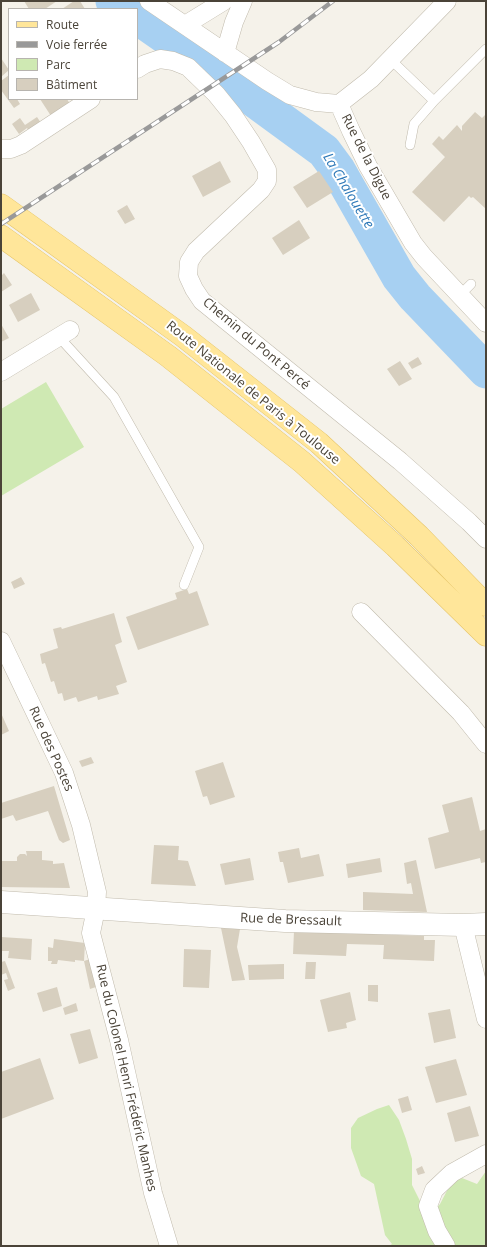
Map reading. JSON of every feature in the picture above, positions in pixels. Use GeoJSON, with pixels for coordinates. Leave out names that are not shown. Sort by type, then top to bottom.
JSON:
{"type":"FeatureCollection","features":[{"type":"Feature","properties":{"kind":"main road","name":"Route Nationale de Paris à Toulouse"},"geometry":{"type":"LineString","coordinates":[[1,205],[183,336],[319,443],[419,536],[486,605]]}},
{"type":"Feature","properties":{"kind":"main road","name":"Route Nationale de Paris à Toulouse"},"geometry":{"type":"LineString","coordinates":[[1,236],[168,356],[302,462],[395,546],[486,635]]}},
{"type":"Feature","properties":{"kind":"street","name":"Rue de la Digue"},"geometry":{"type":"LineString","coordinates":[[149,1],[290,95],[316,102],[339,104],[350,132],[368,166],[413,243],[424,257],[465,290],[486,323]]}},
{"type":"Feature","properties":{"kind":"street"},"geometry":{"type":"LineString","coordinates":[[185,25],[224,1]]}},
{"type":"Feature","properties":{"kind":"street"},"geometry":{"type":"LineString","coordinates":[[225,53],[234,22],[243,1]]}},
{"type":"Feature","properties":{"kind":"street"},"geometry":{"type":"LineString","coordinates":[[339,104],[371,79],[447,1]]}},
{"type":"Feature","properties":{"kind":"street","name":"Chemin du Pont Percé"},"geometry":{"type":"LineString","coordinates":[[138,68],[145,64],[160,60],[173,60],[188,67],[216,94],[233,115],[252,142],[267,170],[267,181],[261,190],[196,251],[189,262],[188,276],[202,301],[400,461],[486,539]]}},
{"type":"Feature","properties":{"kind":"street"},"geometry":{"type":"LineString","coordinates":[[1,149],[11,149],[21,145],[89,100]]}},
{"type":"Feature","properties":{"kind":"street"},"geometry":{"type":"LineString","coordinates":[[1,372],[64,334]]}},
{"type":"Feature","properties":{"kind":"street"},"geometry":{"type":"LineString","coordinates":[[361,612],[461,713],[486,744]]}},
{"type":"Feature","properties":{"kind":"street","name":"Rue des Postes"},"geometry":{"type":"LineString","coordinates":[[1,641],[64,773],[81,825],[97,892],[96,908]]}},
{"type":"Feature","properties":{"kind":"street","name":"Rue de Bressault"},"geometry":{"type":"LineString","coordinates":[[1,902],[285,921],[463,925],[486,924]]}},
{"type":"Feature","properties":{"kind":"street","name":"Rue du Colonel Henri Frédéric Manhes"},"geometry":{"type":"LineString","coordinates":[[96,908],[91,933],[119,1040],[153,1193],[169,1246]]}},
{"type":"Feature","properties":{"kind":"street"},"geometry":{"type":"LineString","coordinates":[[463,925],[486,1019]]}},
{"type":"Feature","properties":{"kind":"street"},"geometry":{"type":"LineString","coordinates":[[446,1246],[437,1231],[428,1206],[434,1190],[452,1173],[486,1154]]}},
{"type":"Feature","properties":{"kind":"lane"},"geometry":{"type":"LineString","coordinates":[[410,145],[414,124],[434,101],[486,49]]}},
{"type":"Feature","properties":{"kind":"lane"},"geometry":{"type":"LineString","coordinates":[[390,59],[434,101]]}},
{"type":"Feature","properties":{"kind":"lane"},"geometry":{"type":"LineString","coordinates":[[64,334],[114,397],[199,547],[184,586]]}},
{"type":"Feature","properties":{"kind":"green space"},"geometry":{"type":"Polygon","coordinates":[[[46,382],[84,447],[1,496],[1,409],[46,382]]]}},
{"type":"Feature","properties":{"kind":"green space"},"geometry":{"type":"Polygon","coordinates":[[[389,1105],[399,1120],[406,1139],[412,1159],[412,1185],[426,1213],[433,1212],[440,1204],[451,1183],[462,1178],[477,1184],[486,1171],[486,1246],[389,1246],[392,1244],[385,1235],[374,1184],[361,1176],[351,1148],[351,1128],[358,1118],[389,1105]]]}},
{"type":"Feature","properties":{"kind":"building"},"geometry":{"type":"Polygon","coordinates":[[[24,1],[57,1],[46,8],[28,8],[24,1]]]}},
{"type":"Feature","properties":{"kind":"building"},"geometry":{"type":"Polygon","coordinates":[[[74,1],[80,1],[84,8],[64,8],[74,1]]]}},
{"type":"Feature","properties":{"kind":"building"},"geometry":{"type":"Polygon","coordinates":[[[1,58],[8,71],[1,77],[1,58]]]}},
{"type":"Feature","properties":{"kind":"building"},"geometry":{"type":"Polygon","coordinates":[[[8,76],[8,100],[1,90],[1,81],[8,76]]]}},
{"type":"Feature","properties":{"kind":"building"},"geometry":{"type":"Polygon","coordinates":[[[8,100],[18,100],[20,104],[14,108],[8,100]]]}},
{"type":"Feature","properties":{"kind":"building"},"geometry":{"type":"Polygon","coordinates":[[[41,100],[68,100],[70,104],[51,116],[41,100]]]}},
{"type":"Feature","properties":{"kind":"building"},"geometry":{"type":"Polygon","coordinates":[[[475,112],[482,118],[486,114],[486,209],[473,197],[471,198],[469,196],[444,222],[412,192],[445,157],[432,144],[439,136],[443,140],[457,125],[462,131],[462,126],[475,112]]]}},
{"type":"Feature","properties":{"kind":"building"},"geometry":{"type":"Polygon","coordinates":[[[37,117],[41,123],[29,131],[27,128],[19,134],[12,124],[20,118],[25,125],[37,117]]]}},
{"type":"Feature","properties":{"kind":"building"},"geometry":{"type":"Polygon","coordinates":[[[220,161],[231,182],[203,197],[192,176],[220,161]]]}},
{"type":"Feature","properties":{"kind":"building"},"geometry":{"type":"Polygon","coordinates":[[[319,171],[333,192],[307,208],[293,187],[319,171]]]}},
{"type":"Feature","properties":{"kind":"building"},"geometry":{"type":"Polygon","coordinates":[[[127,205],[135,219],[125,224],[117,211],[127,205]]]}},
{"type":"Feature","properties":{"kind":"building"},"geometry":{"type":"Polygon","coordinates":[[[299,220],[310,238],[283,255],[272,238],[299,220]]]}},
{"type":"Feature","properties":{"kind":"building"},"geometry":{"type":"Polygon","coordinates":[[[4,273],[12,285],[1,292],[1,276],[4,273]]]}},
{"type":"Feature","properties":{"kind":"building"},"geometry":{"type":"Polygon","coordinates":[[[31,293],[40,310],[18,322],[9,305],[31,293]]]}},
{"type":"Feature","properties":{"kind":"building"},"geometry":{"type":"Polygon","coordinates":[[[1,324],[9,338],[1,342],[1,324]]]}},
{"type":"Feature","properties":{"kind":"building"},"geometry":{"type":"Polygon","coordinates":[[[418,357],[422,364],[412,369],[408,363],[418,357]]]}},
{"type":"Feature","properties":{"kind":"building"},"geometry":{"type":"Polygon","coordinates":[[[400,361],[412,379],[399,386],[387,369],[400,361]]]}},
{"type":"Feature","properties":{"kind":"building"},"geometry":{"type":"Polygon","coordinates":[[[21,577],[25,584],[14,589],[11,582],[21,577]]]}},
{"type":"Feature","properties":{"kind":"building"},"geometry":{"type":"Polygon","coordinates":[[[187,589],[189,594],[197,591],[209,625],[138,650],[126,617],[177,599],[175,593],[187,589]]]}},
{"type":"Feature","properties":{"kind":"building"},"geometry":{"type":"Polygon","coordinates":[[[114,613],[122,642],[115,645],[127,682],[116,686],[119,694],[98,700],[97,696],[78,702],[76,697],[64,701],[62,693],[58,694],[54,681],[51,682],[45,663],[42,664],[40,654],[58,648],[53,629],[61,627],[62,629],[114,613]]]}},
{"type":"Feature","properties":{"kind":"building"},"geometry":{"type":"Polygon","coordinates":[[[1,713],[9,731],[1,735],[1,713]]]}},
{"type":"Feature","properties":{"kind":"building"},"geometry":{"type":"Polygon","coordinates":[[[91,757],[94,763],[82,767],[79,761],[91,757]]]}},
{"type":"Feature","properties":{"kind":"building"},"geometry":{"type":"Polygon","coordinates":[[[223,762],[235,797],[210,805],[207,796],[203,797],[195,771],[223,762]]]}},
{"type":"Feature","properties":{"kind":"building"},"geometry":{"type":"Polygon","coordinates":[[[54,786],[70,840],[63,843],[59,840],[48,811],[16,821],[13,815],[1,819],[1,803],[54,786]]]}},
{"type":"Feature","properties":{"kind":"building"},"geometry":{"type":"Polygon","coordinates":[[[472,797],[480,831],[486,829],[486,862],[481,863],[480,858],[435,869],[428,838],[449,832],[442,805],[472,797]]]}},
{"type":"Feature","properties":{"kind":"building"},"geometry":{"type":"Polygon","coordinates":[[[154,845],[179,846],[178,860],[188,861],[196,886],[151,884],[154,845]]]}},
{"type":"Feature","properties":{"kind":"building"},"geometry":{"type":"Polygon","coordinates":[[[299,848],[301,858],[319,854],[324,876],[288,883],[283,862],[280,862],[278,852],[299,848]]]}},
{"type":"Feature","properties":{"kind":"building"},"geometry":{"type":"Polygon","coordinates":[[[26,851],[42,851],[42,860],[53,861],[53,864],[64,863],[70,888],[1,887],[1,861],[17,861],[17,857],[20,854],[25,854],[27,856],[26,851]]]}},
{"type":"Feature","properties":{"kind":"building"},"geometry":{"type":"Polygon","coordinates":[[[250,858],[254,880],[225,885],[220,864],[250,858]]]}},
{"type":"Feature","properties":{"kind":"building"},"geometry":{"type":"Polygon","coordinates":[[[380,858],[382,872],[348,878],[346,864],[380,858]]]}},
{"type":"Feature","properties":{"kind":"building"},"geometry":{"type":"Polygon","coordinates":[[[416,860],[427,912],[363,910],[363,892],[413,894],[411,883],[407,884],[404,863],[416,860]]]}},
{"type":"Feature","properties":{"kind":"building"},"geometry":{"type":"Polygon","coordinates":[[[221,928],[240,929],[237,947],[245,980],[232,981],[221,928]]]}},
{"type":"Feature","properties":{"kind":"building"},"geometry":{"type":"Polygon","coordinates":[[[294,931],[424,936],[424,940],[435,940],[434,961],[383,959],[384,945],[347,944],[346,956],[293,954],[294,931]]]}},
{"type":"Feature","properties":{"kind":"building"},"geometry":{"type":"Polygon","coordinates":[[[1,937],[32,939],[31,960],[8,958],[9,951],[1,950],[1,937]]]}},
{"type":"Feature","properties":{"kind":"building"},"geometry":{"type":"Polygon","coordinates":[[[54,939],[85,943],[84,961],[75,960],[75,962],[58,960],[57,964],[51,964],[52,961],[48,961],[48,947],[53,948],[54,939]]]}},
{"type":"Feature","properties":{"kind":"building"},"geometry":{"type":"Polygon","coordinates":[[[184,949],[211,950],[209,988],[183,987],[184,949]]]}},
{"type":"Feature","properties":{"kind":"building"},"geometry":{"type":"Polygon","coordinates":[[[90,959],[96,987],[90,989],[84,961],[90,959]]]}},
{"type":"Feature","properties":{"kind":"building"},"geometry":{"type":"Polygon","coordinates":[[[5,961],[15,988],[8,991],[4,980],[8,979],[6,973],[1,975],[1,962],[5,961]]]}},
{"type":"Feature","properties":{"kind":"building"},"geometry":{"type":"Polygon","coordinates":[[[306,962],[316,962],[315,979],[305,979],[306,962]]]}},
{"type":"Feature","properties":{"kind":"building"},"geometry":{"type":"Polygon","coordinates":[[[284,964],[284,979],[249,980],[248,965],[284,964]]]}},
{"type":"Feature","properties":{"kind":"building"},"geometry":{"type":"Polygon","coordinates":[[[368,985],[378,985],[378,1002],[368,1001],[368,985]]]}},
{"type":"Feature","properties":{"kind":"building"},"geometry":{"type":"Polygon","coordinates":[[[57,987],[62,1006],[43,1012],[37,993],[57,987]]]}},
{"type":"Feature","properties":{"kind":"building"},"geometry":{"type":"Polygon","coordinates":[[[350,992],[356,1020],[346,1023],[347,1028],[328,1032],[320,1000],[350,992]]]}},
{"type":"Feature","properties":{"kind":"building"},"geometry":{"type":"Polygon","coordinates":[[[76,1003],[78,1011],[65,1015],[63,1008],[76,1003]]]}},
{"type":"Feature","properties":{"kind":"building"},"geometry":{"type":"Polygon","coordinates":[[[450,1009],[456,1038],[434,1043],[428,1013],[450,1009]]]}},
{"type":"Feature","properties":{"kind":"building"},"geometry":{"type":"Polygon","coordinates":[[[90,1029],[98,1058],[79,1064],[70,1034],[90,1029]]]}},
{"type":"Feature","properties":{"kind":"building"},"geometry":{"type":"Polygon","coordinates":[[[40,1058],[54,1099],[1,1119],[1,1072],[40,1058]]]}},
{"type":"Feature","properties":{"kind":"building"},"geometry":{"type":"Polygon","coordinates":[[[456,1059],[467,1095],[436,1103],[425,1067],[456,1059]]]}},
{"type":"Feature","properties":{"kind":"building"},"geometry":{"type":"Polygon","coordinates":[[[408,1096],[412,1110],[402,1113],[398,1099],[408,1096]]]}},
{"type":"Feature","properties":{"kind":"building"},"geometry":{"type":"Polygon","coordinates":[[[470,1106],[479,1136],[455,1142],[447,1113],[470,1106]]]}},
{"type":"Feature","properties":{"kind":"building"},"geometry":{"type":"Polygon","coordinates":[[[422,1166],[425,1173],[418,1175],[416,1169],[422,1166]]]}},
{"type":"Feature","properties":{"kind":"waterway","name":"La Chalouette"},"geometry":{"type":"LineString","coordinates":[[113,1],[124,8]]}},
{"type":"Feature","properties":{"kind":"waterway","name":"La Chalouette"},"geometry":{"type":"LineString","coordinates":[[138,18],[324,151],[338,170],[399,277],[415,297],[486,371]]}},
{"type":"Feature","properties":{"kind":"railway"},"geometry":{"type":"LineString","coordinates":[[1,224],[279,42],[333,1]]}}]}
